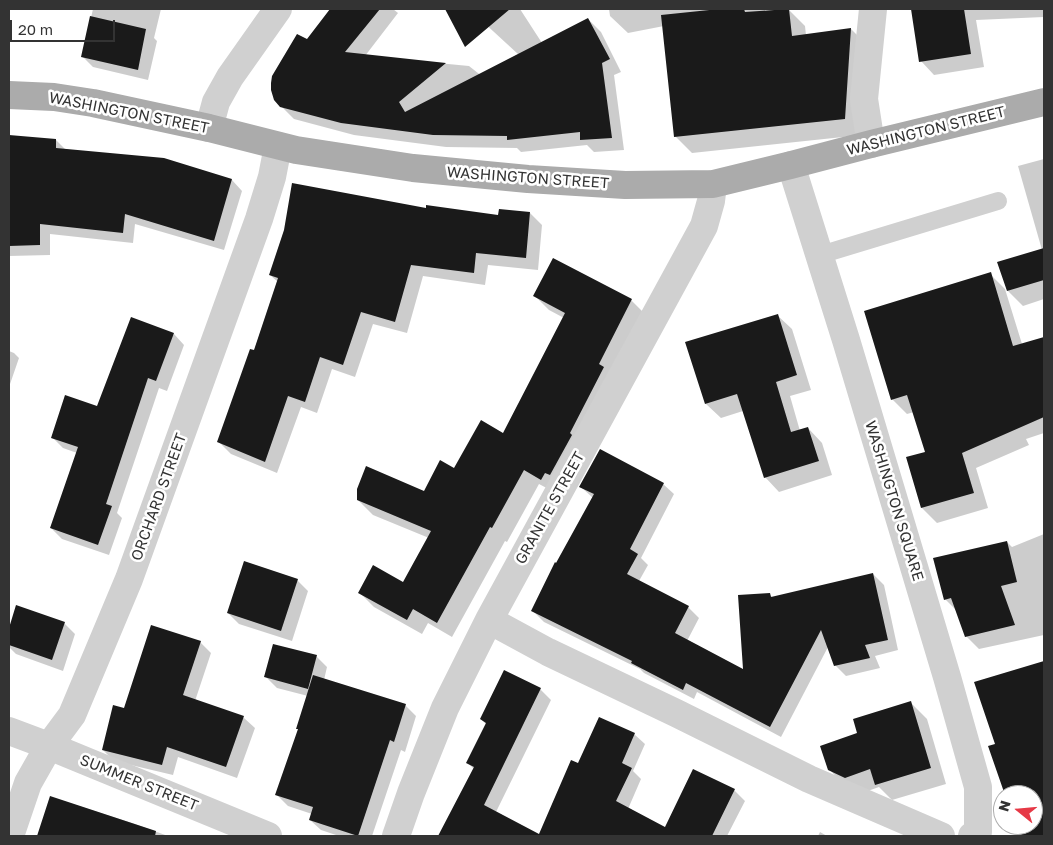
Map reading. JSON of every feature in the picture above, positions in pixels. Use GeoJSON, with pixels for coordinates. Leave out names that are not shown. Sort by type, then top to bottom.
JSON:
{"type":"FeatureCollection","features":[{"type":"Feature","properties":{"kind":"main road","name":"WASHINGTON STREET"},"geometry":{"type":"LineString","coordinates":[[9,96],[54,97],[93,103],[210,128],[296,150],[413,168],[508,178],[625,184],[713,184],[1044,102]]}},
{"type":"Feature","properties":{"kind":"street"},"geometry":{"type":"LineString","coordinates":[[210,128],[216,102],[230,77],[278,9]]}},
{"type":"Feature","properties":{"kind":"street"},"geometry":{"type":"LineString","coordinates":[[871,144],[864,99],[873,9]]}},
{"type":"Feature","properties":{"kind":"street","name":"ORCHARD STREET"},"geometry":{"type":"LineString","coordinates":[[10,836],[28,782],[49,746],[72,715],[129,579],[259,219],[272,177],[278,146]]}},
{"type":"Feature","properties":{"kind":"street","name":"WASHINGTON SQUARE"},"geometry":{"type":"LineString","coordinates":[[791,165],[846,340],[978,788],[978,832],[972,836]]}},
{"type":"Feature","properties":{"kind":"street","name":"GRANITE STREET"},"geometry":{"type":"LineString","coordinates":[[396,836],[445,708],[488,620],[704,226],[711,201],[713,184]]}},
{"type":"Feature","properties":{"kind":"street"},"geometry":{"type":"LineString","coordinates":[[488,620],[548,652],[809,779],[941,836]]}},
{"type":"Feature","properties":{"kind":"street","name":"SUMMER STREET"},"geometry":{"type":"LineString","coordinates":[[9,731],[268,836]]}},
{"type":"Feature","properties":{"kind":"lane"},"geometry":{"type":"LineString","coordinates":[[820,255],[998,201]]}},
{"type":"Feature","properties":{"kind":"building"},"geometry":{"type":"Polygon","coordinates":[[[330,9],[380,9],[345,52],[446,63],[399,102],[405,112],[588,18],[610,59],[602,63],[612,138],[580,140],[580,132],[507,140],[507,136],[433,135],[341,123],[280,107],[274,100],[271,90],[272,76],[297,34],[307,39],[330,9]]]}},
{"type":"Feature","properties":{"kind":"building"},"geometry":{"type":"Polygon","coordinates":[[[445,9],[510,9],[465,47],[445,9]]]}},
{"type":"Feature","properties":{"kind":"building"},"geometry":{"type":"Polygon","coordinates":[[[719,9],[744,9],[745,12],[789,9],[792,36],[851,28],[845,119],[674,137],[661,15],[719,9]]]}},
{"type":"Feature","properties":{"kind":"building"},"geometry":{"type":"Polygon","coordinates":[[[911,9],[964,9],[971,54],[919,62],[911,9]]]}},
{"type":"Feature","properties":{"kind":"building"},"geometry":{"type":"Polygon","coordinates":[[[90,16],[146,29],[138,70],[81,57],[90,16]]]}},
{"type":"Feature","properties":{"kind":"building"},"geometry":{"type":"Polygon","coordinates":[[[9,135],[56,139],[56,148],[164,158],[232,179],[214,241],[125,214],[123,233],[40,224],[40,245],[9,246],[9,135]]]}},
{"type":"Feature","properties":{"kind":"building"},"geometry":{"type":"Polygon","coordinates":[[[292,183],[426,208],[426,205],[498,215],[499,209],[530,212],[526,258],[476,253],[474,273],[411,265],[395,322],[361,312],[343,365],[320,357],[305,402],[288,396],[265,462],[217,442],[250,349],[254,350],[278,278],[269,275],[284,230],[292,183]]]}},
{"type":"Feature","properties":{"kind":"building"},"geometry":{"type":"Polygon","coordinates":[[[1044,248],[1044,280],[1007,291],[997,262],[1044,248]]]}},
{"type":"Feature","properties":{"kind":"building"},"geometry":{"type":"Polygon","coordinates":[[[553,258],[632,299],[599,364],[604,367],[570,433],[572,435],[550,475],[545,473],[541,480],[524,470],[437,623],[413,609],[407,620],[358,593],[373,565],[403,582],[431,531],[357,500],[357,489],[366,466],[424,491],[440,460],[454,468],[481,420],[503,433],[565,313],[533,296],[553,258]]]}},
{"type":"Feature","properties":{"kind":"building"},"geometry":{"type":"Polygon","coordinates":[[[991,272],[1013,346],[1044,337],[1044,417],[962,453],[974,493],[921,508],[906,457],[925,452],[907,395],[891,400],[864,311],[991,272]]]}},
{"type":"Feature","properties":{"kind":"building"},"geometry":{"type":"Polygon","coordinates":[[[778,314],[797,375],[776,382],[791,432],[808,427],[819,461],[764,478],[737,394],[705,404],[685,342],[778,314]]]}},
{"type":"Feature","properties":{"kind":"building"},"geometry":{"type":"Polygon","coordinates":[[[131,317],[174,333],[156,381],[148,378],[106,504],[112,506],[98,545],[50,528],[78,447],[51,438],[65,395],[97,406],[131,317]]]}},
{"type":"Feature","properties":{"kind":"building"},"geometry":{"type":"Polygon","coordinates":[[[600,449],[664,483],[630,549],[638,554],[627,574],[689,606],[675,633],[743,669],[738,595],[770,593],[771,597],[873,573],[888,640],[865,645],[870,658],[834,666],[821,630],[770,727],[686,683],[683,690],[631,663],[632,661],[531,611],[555,562],[594,494],[579,487],[600,449]]]}},
{"type":"Feature","properties":{"kind":"building"},"geometry":{"type":"Polygon","coordinates":[[[1007,541],[1017,582],[1001,586],[1015,625],[965,637],[951,598],[944,600],[933,558],[1007,541]]]}},
{"type":"Feature","properties":{"kind":"building"},"geometry":{"type":"Polygon","coordinates":[[[244,561],[298,579],[281,631],[227,613],[244,561]]]}},
{"type":"Feature","properties":{"kind":"building"},"geometry":{"type":"Polygon","coordinates":[[[16,605],[65,622],[52,660],[9,645],[9,628],[16,605]]]}},
{"type":"Feature","properties":{"kind":"building"},"geometry":{"type":"Polygon","coordinates":[[[151,625],[201,641],[183,695],[244,716],[226,767],[167,747],[162,765],[102,750],[113,705],[124,708],[151,625]]]}},
{"type":"Feature","properties":{"kind":"building"},"geometry":{"type":"Polygon","coordinates":[[[273,644],[317,655],[308,689],[264,677],[273,644]]]}},
{"type":"Feature","properties":{"kind":"building"},"geometry":{"type":"Polygon","coordinates":[[[1044,661],[1044,836],[1019,836],[1043,835],[1043,785],[1002,785],[988,746],[995,744],[974,682],[1044,661]]]}},
{"type":"Feature","properties":{"kind":"building"},"geometry":{"type":"Polygon","coordinates":[[[504,670],[541,688],[484,805],[539,834],[571,760],[578,763],[599,717],[635,733],[622,763],[632,768],[616,801],[665,827],[693,769],[735,789],[712,836],[438,836],[474,767],[466,763],[486,723],[480,719],[504,670]]]}},
{"type":"Feature","properties":{"kind":"building"},"geometry":{"type":"Polygon","coordinates":[[[313,675],[406,704],[394,742],[390,740],[358,836],[309,820],[313,807],[275,795],[298,729],[296,729],[313,675]]]}},
{"type":"Feature","properties":{"kind":"building"},"geometry":{"type":"Polygon","coordinates":[[[911,701],[931,768],[875,785],[870,769],[845,778],[828,770],[820,746],[857,733],[853,719],[911,701]]]}},
{"type":"Feature","properties":{"kind":"building"},"geometry":{"type":"Polygon","coordinates":[[[50,796],[156,831],[155,836],[37,836],[50,796]]]}}]}
